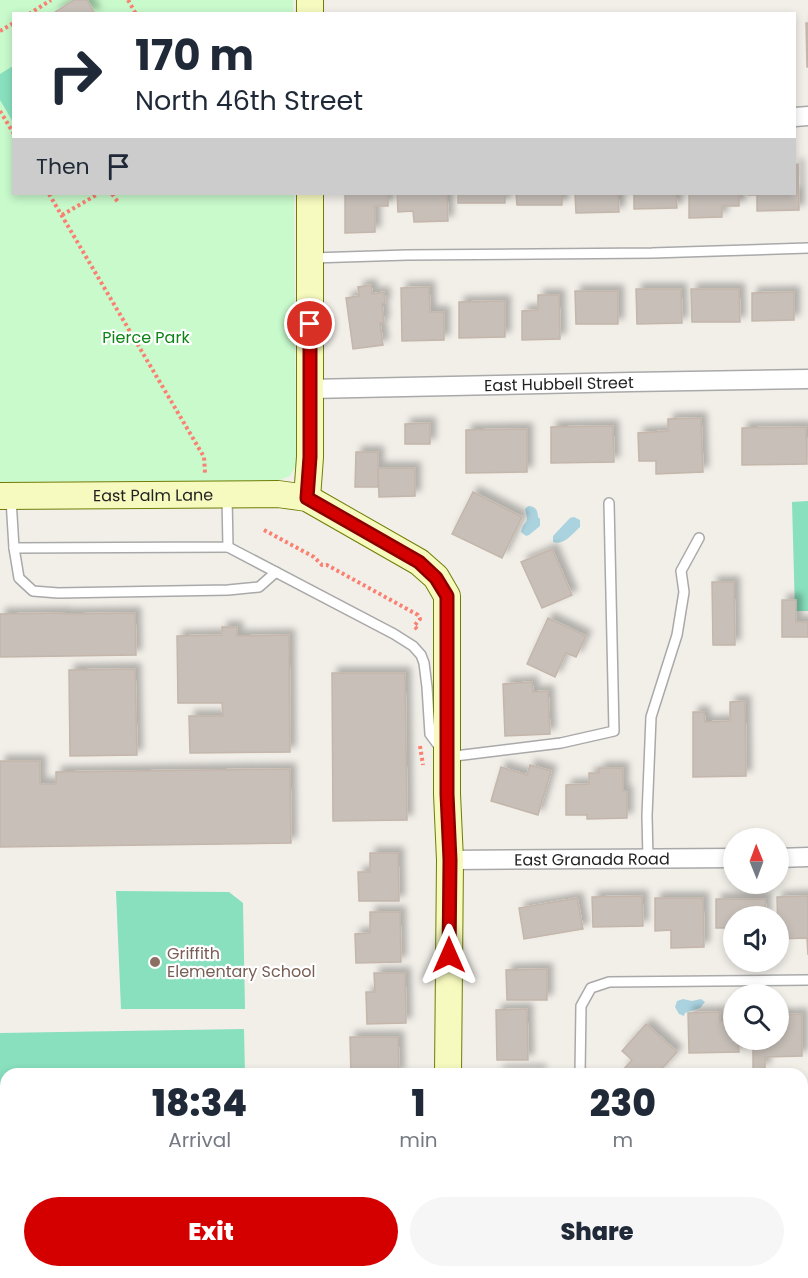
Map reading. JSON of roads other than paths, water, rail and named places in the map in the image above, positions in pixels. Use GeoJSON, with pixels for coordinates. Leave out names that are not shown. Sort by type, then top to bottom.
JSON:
{"type":"FeatureCollection","features":[{"type":"Feature","properties":{"kind":"street"},"geometry":{"type":"LineString","coordinates":[[310,195],[310,457],[307,498],[419,562],[436,578],[447,596],[447,757],[450,860],[448,1068]]}},
{"type":"Feature","properties":{"kind":"street","name":"East Hubbell Street"},"geometry":{"type":"LineString","coordinates":[[310,389],[808,380]]}},
{"type":"Feature","properties":{"kind":"street","name":"East Palm Lane"},"geometry":{"type":"LineString","coordinates":[[6,496],[278,494],[307,498]]}},
{"type":"Feature","properties":{"kind":"street"},"geometry":{"type":"LineString","coordinates":[[789,858],[808,857]]}},
{"type":"Feature","properties":{"kind":"street","name":"East Granada Road"},"geometry":{"type":"LineString","coordinates":[[450,860],[723,858]]}},
{"type":"Feature","properties":{"kind":"lane"},"geometry":{"type":"LineString","coordinates":[[310,259],[408,255],[808,249]]}},
{"type":"Feature","properties":{"kind":"lane"},"geometry":{"type":"LineString","coordinates":[[216,495],[228,547]]}},
{"type":"Feature","properties":{"kind":"lane"},"geometry":{"type":"LineString","coordinates":[[6,496],[19,578],[33,591],[58,593],[228,590],[259,587],[276,572]]}},
{"type":"Feature","properties":{"kind":"lane"},"geometry":{"type":"LineString","coordinates":[[14,548],[228,547],[394,633],[413,646],[421,655],[424,663],[430,734],[447,757],[561,743],[614,731],[609,503]]}},
{"type":"Feature","properties":{"kind":"lane"},"geometry":{"type":"LineString","coordinates":[[648,859],[647,816],[651,717],[676,635],[684,592],[681,572],[699,538]]}},
{"type":"Feature","properties":{"kind":"lane"},"geometry":{"type":"LineString","coordinates":[[580,1068],[581,1006],[591,988],[609,982],[808,980]]}},
{"type":"Feature","properties":{"kind":"water"},"geometry":{"type":"Polygon","coordinates":[[[528,506],[537,510],[540,526],[526,536],[521,532],[527,520],[525,509],[528,506]]]}},
{"type":"Feature","properties":{"kind":"water"},"geometry":{"type":"Polygon","coordinates":[[[570,518],[580,520],[580,527],[565,541],[553,542],[553,536],[570,518]]]}},
{"type":"Feature","properties":{"kind":"water"},"geometry":{"type":"Polygon","coordinates":[[[683,999],[692,1001],[701,999],[705,1002],[700,1008],[685,1013],[684,1016],[679,1014],[675,1007],[677,1001],[683,999]]]}},
{"type":"Feature","properties":{"kind":"place","name":"Griffith Elementary School"},"geometry":{"type":"Point","coordinates":[155,962]}},
{"type":"Feature","properties":{"kind":"park label","name":"Pierce Park"},"geometry":{"type":"Point","coordinates":[146,337]}}]}
